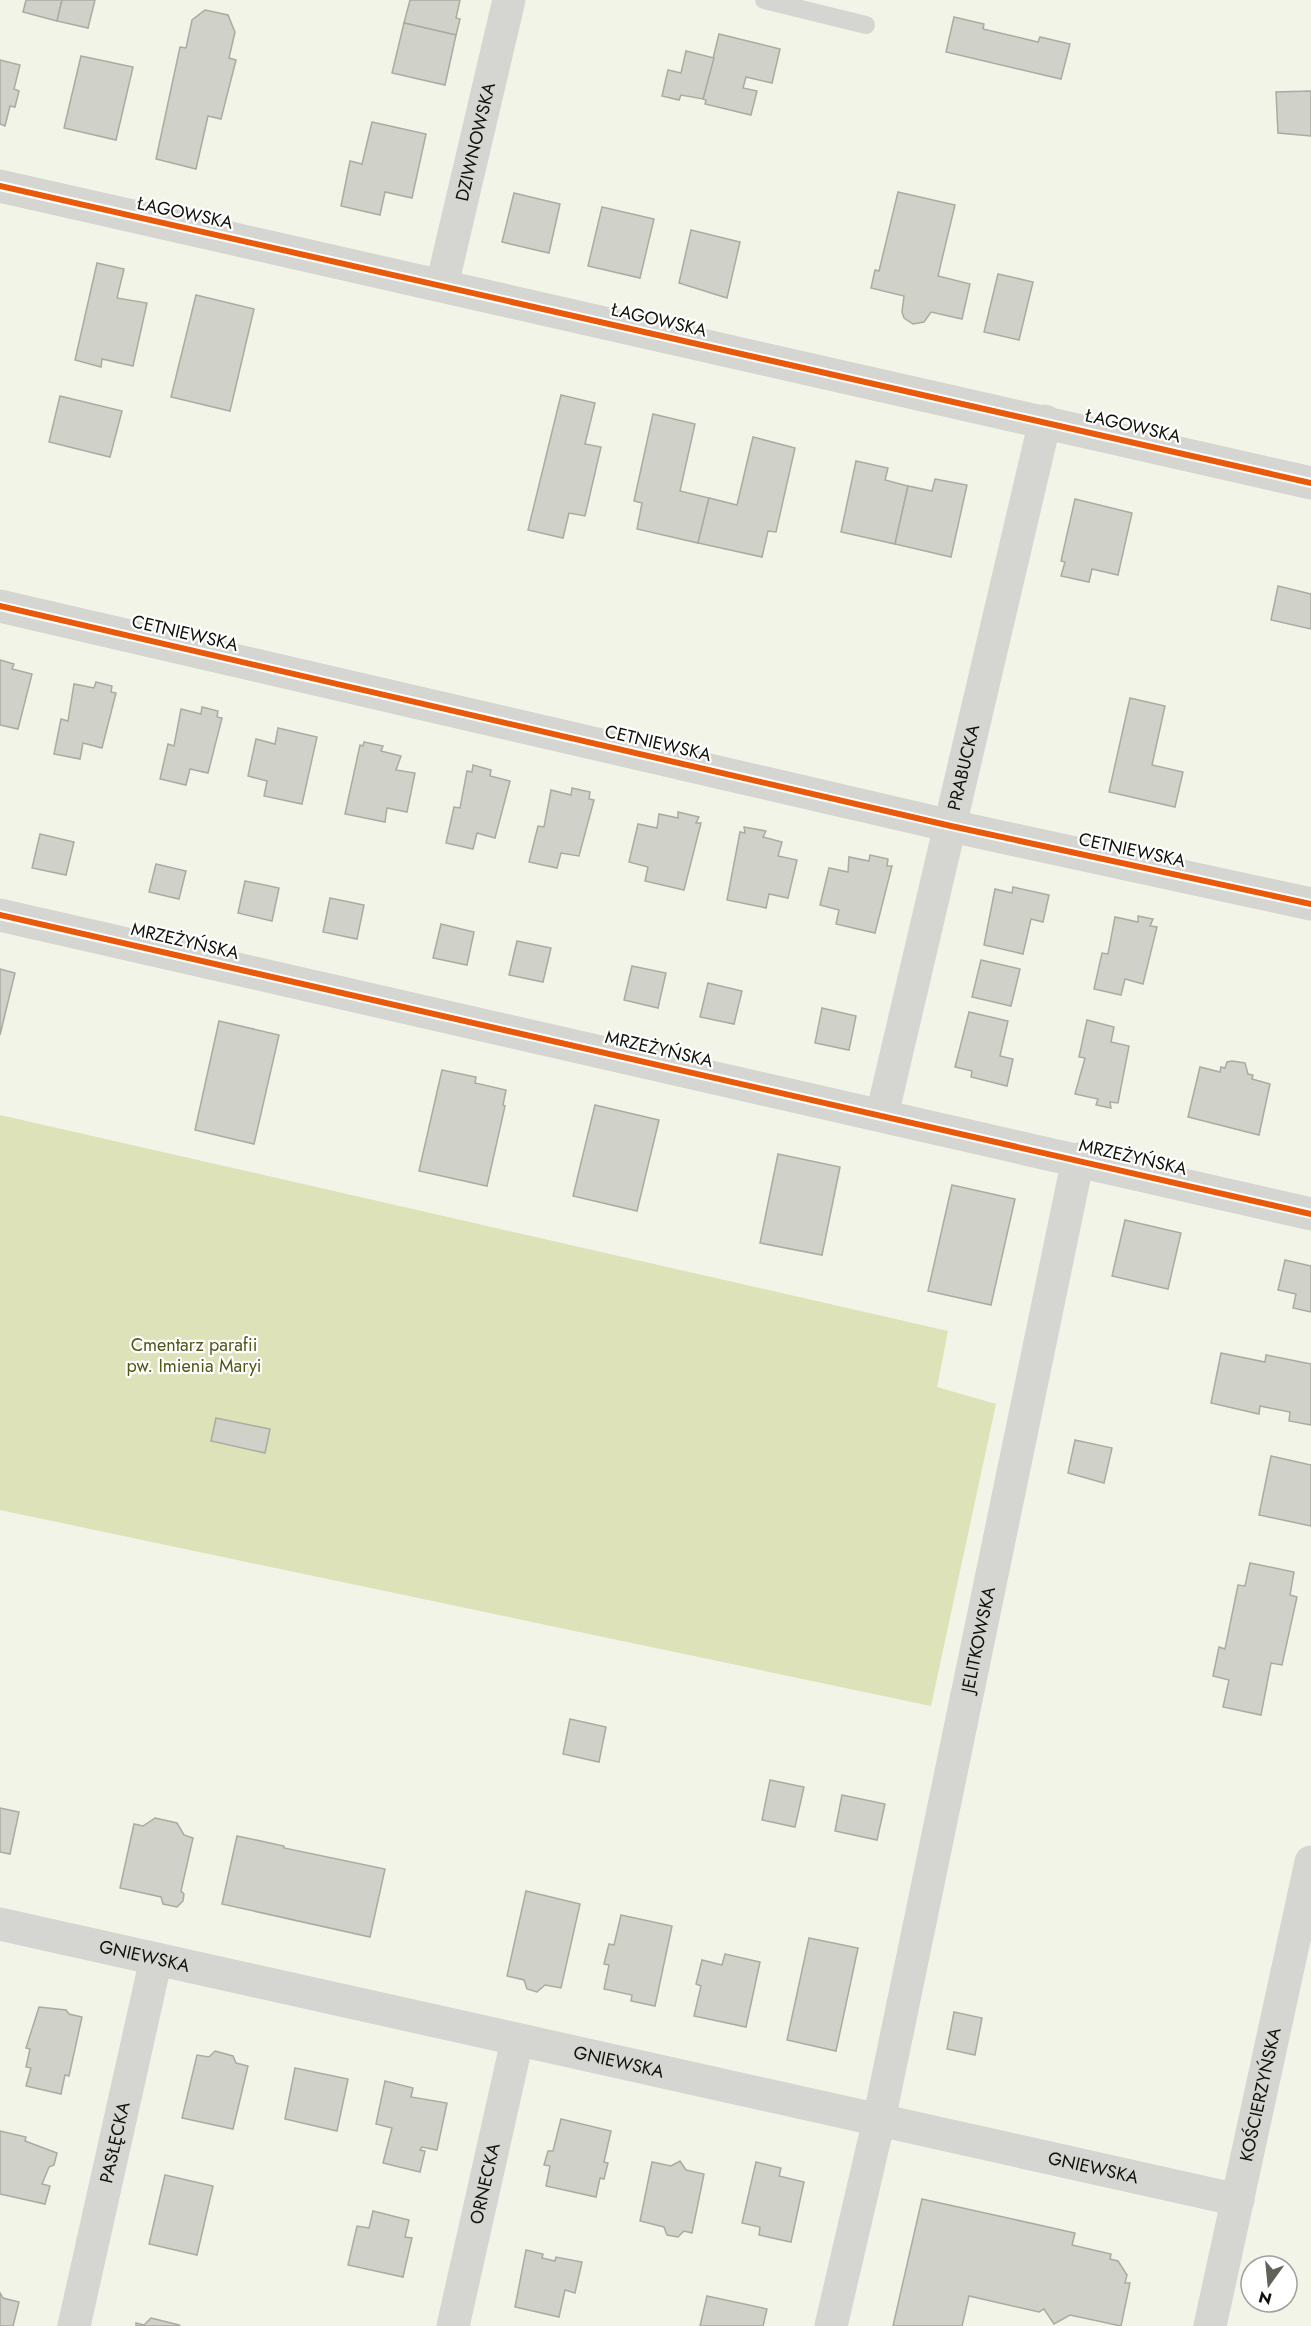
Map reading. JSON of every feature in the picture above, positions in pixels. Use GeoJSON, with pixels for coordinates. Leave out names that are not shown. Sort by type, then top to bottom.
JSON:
{"type":"FeatureCollection","features":[{"type":"Feature","properties":{"kind":"street","name":"DZIWNOWSKA"},"geometry":{"type":"LineString","coordinates":[[442,285],[509,0]]}},
{"type":"Feature","properties":{"kind":"street","name":"ŁAGOWSKA"},"geometry":{"type":"LineString","coordinates":[[0,186],[1311,483]]}},
{"type":"Feature","properties":{"kind":"street","name":"PRABUCKA"},"geometry":{"type":"LineString","coordinates":[[882,1114],[1045,421]]}},
{"type":"Feature","properties":{"kind":"street","name":"CETNIEWSKA"},"geometry":{"type":"LineString","coordinates":[[0,606],[951,826],[1311,904]]}},
{"type":"Feature","properties":{"kind":"street","name":"MRZEŻYŃSKA"},"geometry":{"type":"LineString","coordinates":[[0,915],[882,1114],[1311,1214]]}},
{"type":"Feature","properties":{"kind":"street","name":"JELITKOWSKA"},"geometry":{"type":"LineString","coordinates":[[879,2120],[1078,1159]]}},
{"type":"Feature","properties":{"kind":"street","name":"KOŚCIERZYŃSKA"},"geometry":{"type":"LineString","coordinates":[[1210,2326],[1311,1862]]}},
{"type":"Feature","properties":{"kind":"street","name":"GNIEWSKA"},"geometry":{"type":"LineString","coordinates":[[0,1924],[1238,2200]]}},
{"type":"Feature","properties":{"kind":"street","name":"PASŁĘCKA"},"geometry":{"type":"LineString","coordinates":[[74,2326],[156,1959]]}},
{"type":"Feature","properties":{"kind":"street","name":"ORNECKA"},"geometry":{"type":"LineString","coordinates":[[453,2326],[517,2041]]}},
{"type":"Feature","properties":{"kind":"street"},"geometry":{"type":"LineString","coordinates":[[831,2326],[879,2120]]}},
{"type":"Feature","properties":{"kind":"lane"},"geometry":{"type":"LineString","coordinates":[[764,0],[866,25]]}},
{"type":"Feature","properties":{"kind":"green space","name":"Cmentarz parafii pw. Imienia Maryi"},"geometry":{"type":"Polygon","coordinates":[[[0,1115],[948,1331],[937,1387],[996,1404],[931,1706],[0,1510],[0,1115]]]}},
{"type":"Feature","properties":{"kind":"building"},"geometry":{"type":"Polygon","coordinates":[[[26,0],[62,0],[57,21],[23,12],[26,0]]]}},
{"type":"Feature","properties":{"kind":"building"},"geometry":{"type":"Polygon","coordinates":[[[62,0],[95,0],[88,28],[57,21],[62,0]]]}},
{"type":"Feature","properties":{"kind":"building"},"geometry":{"type":"Polygon","coordinates":[[[410,0],[460,0],[456,18],[460,19],[456,35],[404,23],[410,0]]]}},
{"type":"Feature","properties":{"kind":"building"},"geometry":{"type":"Polygon","coordinates":[[[205,10],[228,15],[235,32],[229,58],[236,60],[221,119],[208,116],[196,169],[156,159],[180,47],[186,48],[192,20],[205,10]]]}},
{"type":"Feature","properties":{"kind":"building"},"geometry":{"type":"Polygon","coordinates":[[[954,17],[984,24],[983,29],[1038,42],[1040,37],[1070,44],[1061,79],[946,52],[954,17]]]}},
{"type":"Feature","properties":{"kind":"building"},"geometry":{"type":"Polygon","coordinates":[[[404,23],[456,35],[445,85],[392,73],[404,23]]]}},
{"type":"Feature","properties":{"kind":"building"},"geometry":{"type":"Polygon","coordinates":[[[719,34],[780,49],[772,83],[746,77],[743,88],[757,91],[751,115],[705,104],[706,100],[703,99],[719,34]]]}},
{"type":"Feature","properties":{"kind":"building"},"geometry":{"type":"Polygon","coordinates":[[[686,51],[714,58],[703,99],[681,95],[679,100],[662,96],[668,70],[681,73],[686,51]]]}},
{"type":"Feature","properties":{"kind":"building"},"geometry":{"type":"Polygon","coordinates":[[[81,56],[133,67],[116,140],[64,128],[81,56]]]}},
{"type":"Feature","properties":{"kind":"building"},"geometry":{"type":"Polygon","coordinates":[[[0,60],[20,65],[14,89],[19,91],[15,107],[10,106],[5,126],[0,124],[0,60]]]}},
{"type":"Feature","properties":{"kind":"building"},"geometry":{"type":"Polygon","coordinates":[[[1311,91],[1311,136],[1278,133],[1276,92],[1311,91]]]}},
{"type":"Feature","properties":{"kind":"building"},"geometry":{"type":"Polygon","coordinates":[[[372,122],[426,134],[412,198],[385,192],[380,215],[341,206],[350,161],[362,164],[372,122]]]}},
{"type":"Feature","properties":{"kind":"building"},"geometry":{"type":"Polygon","coordinates":[[[898,192],[955,205],[938,276],[970,284],[962,319],[931,312],[924,322],[913,324],[904,318],[902,312],[904,296],[871,288],[875,270],[879,271],[898,192]]]}},
{"type":"Feature","properties":{"kind":"building"},"geometry":{"type":"Polygon","coordinates":[[[514,193],[560,204],[549,253],[502,242],[514,193]]]}},
{"type":"Feature","properties":{"kind":"building"},"geometry":{"type":"Polygon","coordinates":[[[602,207],[654,219],[640,278],[588,266],[602,207]]]}},
{"type":"Feature","properties":{"kind":"building"},"geometry":{"type":"Polygon","coordinates":[[[691,230],[740,242],[727,298],[679,283],[691,230]]]}},
{"type":"Feature","properties":{"kind":"building"},"geometry":{"type":"Polygon","coordinates":[[[97,263],[124,269],[117,298],[147,303],[133,366],[102,359],[101,367],[75,360],[97,263]]]}},
{"type":"Feature","properties":{"kind":"building"},"geometry":{"type":"Polygon","coordinates":[[[998,274],[1033,282],[1019,340],[984,332],[998,274]]]}},
{"type":"Feature","properties":{"kind":"building"},"geometry":{"type":"Polygon","coordinates":[[[196,295],[254,309],[230,411],[171,397],[196,295]]]}},
{"type":"Feature","properties":{"kind":"building"},"geometry":{"type":"Polygon","coordinates":[[[561,395],[595,403],[585,444],[601,447],[585,516],[569,513],[563,538],[528,530],[561,395]]]}},
{"type":"Feature","properties":{"kind":"building"},"geometry":{"type":"Polygon","coordinates":[[[60,396],[122,411],[110,457],[49,442],[60,396]]]}},
{"type":"Feature","properties":{"kind":"building"},"geometry":{"type":"Polygon","coordinates":[[[653,414],[695,424],[680,491],[709,498],[698,543],[637,529],[642,503],[634,501],[653,414]]]}},
{"type":"Feature","properties":{"kind":"building"},"geometry":{"type":"Polygon","coordinates":[[[753,437],[795,448],[776,532],[768,531],[762,557],[698,543],[709,498],[737,505],[753,437]]]}},
{"type":"Feature","properties":{"kind":"building"},"geometry":{"type":"Polygon","coordinates":[[[856,461],[888,468],[885,480],[908,486],[895,544],[841,532],[856,461]]]}},
{"type":"Feature","properties":{"kind":"building"},"geometry":{"type":"Polygon","coordinates":[[[935,479],[967,485],[951,557],[895,544],[908,486],[932,491],[935,479]]]}},
{"type":"Feature","properties":{"kind":"building"},"geometry":{"type":"Polygon","coordinates":[[[1075,499],[1132,513],[1118,575],[1092,569],[1089,582],[1061,576],[1065,562],[1061,561],[1075,499]]]}},
{"type":"Feature","properties":{"kind":"building"},"geometry":{"type":"Polygon","coordinates":[[[1278,586],[1311,594],[1311,629],[1271,620],[1278,586]]]}},
{"type":"Feature","properties":{"kind":"building"},"geometry":{"type":"Polygon","coordinates":[[[0,660],[14,664],[12,669],[32,674],[18,729],[0,725],[0,660]]]}},
{"type":"Feature","properties":{"kind":"building"},"geometry":{"type":"Polygon","coordinates":[[[96,682],[112,686],[111,692],[116,693],[102,748],[83,743],[80,759],[54,754],[61,719],[68,721],[74,684],[94,688],[96,682]]]}},
{"type":"Feature","properties":{"kind":"building"},"geometry":{"type":"Polygon","coordinates":[[[1130,698],[1165,706],[1152,765],[1183,772],[1175,807],[1109,792],[1130,698]]]}},
{"type":"Feature","properties":{"kind":"building"},"geometry":{"type":"Polygon","coordinates":[[[202,707],[218,711],[217,717],[222,718],[208,773],[190,769],[186,785],[160,779],[168,744],[174,746],[181,709],[201,714],[202,707]]]}},
{"type":"Feature","properties":{"kind":"building"},"geometry":{"type":"Polygon","coordinates":[[[278,728],[317,737],[302,804],[264,796],[267,781],[248,776],[256,739],[275,744],[278,728]]]}},
{"type":"Feature","properties":{"kind":"building"},"geometry":{"type":"Polygon","coordinates":[[[364,742],[383,746],[381,751],[401,756],[396,770],[415,773],[407,812],[387,808],[385,822],[345,814],[360,745],[363,746],[364,742]]]}},
{"type":"Feature","properties":{"kind":"building"},"geometry":{"type":"Polygon","coordinates":[[[473,765],[491,770],[490,776],[510,781],[495,838],[477,833],[473,849],[446,843],[454,807],[460,808],[467,771],[472,772],[473,765]]]}},
{"type":"Feature","properties":{"kind":"building"},"geometry":{"type":"Polygon","coordinates":[[[572,788],[590,792],[589,799],[594,800],[579,856],[561,853],[557,868],[529,862],[538,826],[544,827],[551,790],[571,795],[572,788]]]}},
{"type":"Feature","properties":{"kind":"building"},"geometry":{"type":"Polygon","coordinates":[[[678,812],[699,817],[696,823],[701,823],[684,890],[645,881],[648,867],[629,862],[638,824],[657,828],[659,814],[678,818],[678,812]]]}},
{"type":"Feature","properties":{"kind":"building"},"geometry":{"type":"Polygon","coordinates":[[[744,827],[766,831],[763,837],[782,842],[778,856],[797,860],[788,898],[769,894],[766,908],[727,900],[740,832],[745,833],[744,827]]]}},
{"type":"Feature","properties":{"kind":"building"},"geometry":{"type":"Polygon","coordinates":[[[40,834],[74,842],[66,875],[32,868],[40,834]]]}},
{"type":"Feature","properties":{"kind":"building"},"geometry":{"type":"Polygon","coordinates":[[[870,855],[888,859],[887,866],[892,866],[875,933],[836,924],[839,910],[820,905],[829,868],[848,872],[849,857],[869,861],[870,855]]]}},
{"type":"Feature","properties":{"kind":"building"},"geometry":{"type":"Polygon","coordinates":[[[156,864],[186,871],[179,899],[149,892],[156,864]]]}},
{"type":"Feature","properties":{"kind":"building"},"geometry":{"type":"Polygon","coordinates":[[[245,881],[279,888],[272,921],[238,913],[245,881]]]}},
{"type":"Feature","properties":{"kind":"building"},"geometry":{"type":"Polygon","coordinates":[[[1013,887],[1049,895],[1043,922],[1031,919],[1023,954],[984,945],[995,889],[1012,893],[1013,887]]]}},
{"type":"Feature","properties":{"kind":"building"},"geometry":{"type":"Polygon","coordinates":[[[330,898],[364,905],[357,939],[323,932],[330,898]]]}},
{"type":"Feature","properties":{"kind":"building"},"geometry":{"type":"Polygon","coordinates":[[[1138,916],[1153,919],[1150,926],[1157,927],[1143,984],[1125,979],[1121,995],[1094,989],[1102,953],[1108,954],[1115,917],[1138,922],[1138,916]]]}},
{"type":"Feature","properties":{"kind":"building"},"geometry":{"type":"Polygon","coordinates":[[[441,924],[474,932],[467,965],[433,958],[441,924]]]}},
{"type":"Feature","properties":{"kind":"building"},"geometry":{"type":"Polygon","coordinates":[[[517,941],[551,948],[543,982],[509,975],[517,941]]]}},
{"type":"Feature","properties":{"kind":"building"},"geometry":{"type":"Polygon","coordinates":[[[981,960],[1020,969],[1011,1006],[972,997],[981,960]]]}},
{"type":"Feature","properties":{"kind":"building"},"geometry":{"type":"Polygon","coordinates":[[[632,966],[666,973],[658,1008],[624,1000],[632,966]]]}},
{"type":"Feature","properties":{"kind":"building"},"geometry":{"type":"Polygon","coordinates":[[[0,969],[15,973],[0,1035],[0,969]]]}},
{"type":"Feature","properties":{"kind":"building"},"geometry":{"type":"Polygon","coordinates":[[[708,983],[742,991],[734,1024],[700,1017],[708,983]]]}},
{"type":"Feature","properties":{"kind":"building"},"geometry":{"type":"Polygon","coordinates":[[[822,1008],[856,1016],[849,1050],[815,1043],[822,1008]]]}},
{"type":"Feature","properties":{"kind":"building"},"geometry":{"type":"Polygon","coordinates":[[[969,1012],[1008,1021],[1000,1056],[1013,1059],[1007,1086],[971,1077],[972,1071],[955,1067],[969,1012]]]}},
{"type":"Feature","properties":{"kind":"building"},"geometry":{"type":"Polygon","coordinates":[[[1087,1020],[1114,1027],[1111,1042],[1129,1046],[1118,1103],[1110,1102],[1111,1108],[1096,1105],[1098,1099],[1075,1094],[1085,1058],[1079,1057],[1087,1020]]]}},
{"type":"Feature","properties":{"kind":"building"},"geometry":{"type":"Polygon","coordinates":[[[219,1021],[279,1035],[254,1144],[195,1130],[219,1021]]]}},
{"type":"Feature","properties":{"kind":"building"},"geometry":{"type":"Polygon","coordinates":[[[1227,1062],[1245,1063],[1248,1074],[1253,1075],[1252,1079],[1270,1084],[1259,1135],[1188,1117],[1200,1067],[1220,1072],[1221,1067],[1225,1068],[1227,1062]]]}},
{"type":"Feature","properties":{"kind":"building"},"geometry":{"type":"Polygon","coordinates":[[[442,1070],[476,1077],[475,1083],[506,1090],[503,1105],[505,1106],[487,1186],[419,1171],[442,1070]]]}},
{"type":"Feature","properties":{"kind":"building"},"geometry":{"type":"Polygon","coordinates":[[[595,1105],[659,1120],[637,1211],[573,1196],[595,1105]]]}},
{"type":"Feature","properties":{"kind":"building"},"geometry":{"type":"Polygon","coordinates":[[[778,1154],[840,1167],[822,1255],[760,1243],[778,1154]]]}},
{"type":"Feature","properties":{"kind":"building"},"geometry":{"type":"Polygon","coordinates":[[[952,1185],[1015,1199],[991,1305],[928,1291],[952,1185]]]}},
{"type":"Feature","properties":{"kind":"building"},"geometry":{"type":"Polygon","coordinates":[[[1125,1220],[1181,1233],[1168,1289],[1112,1276],[1125,1220]]]}},
{"type":"Feature","properties":{"kind":"building"},"geometry":{"type":"Polygon","coordinates":[[[1285,1260],[1311,1266],[1311,1312],[1293,1308],[1296,1294],[1278,1290],[1285,1260]]]}},
{"type":"Feature","properties":{"kind":"building"},"geometry":{"type":"Polygon","coordinates":[[[1221,1353],[1265,1362],[1266,1355],[1311,1364],[1311,1425],[1289,1421],[1290,1412],[1260,1406],[1259,1414],[1211,1403],[1221,1353]]]}},
{"type":"Feature","properties":{"kind":"building"},"geometry":{"type":"Polygon","coordinates":[[[216,1418],[270,1429],[265,1453],[211,1441],[216,1418]]]}},
{"type":"Feature","properties":{"kind":"building"},"geometry":{"type":"Polygon","coordinates":[[[1075,1440],[1112,1448],[1104,1483],[1068,1473],[1075,1440]]]}},
{"type":"Feature","properties":{"kind":"building"},"geometry":{"type":"Polygon","coordinates":[[[1271,1456],[1311,1465],[1311,1526],[1259,1515],[1271,1456]]]}},
{"type":"Feature","properties":{"kind":"building"},"geometry":{"type":"Polygon","coordinates":[[[1250,1563],[1294,1572],[1290,1595],[1297,1597],[1282,1665],[1271,1663],[1261,1715],[1223,1707],[1229,1680],[1213,1676],[1219,1647],[1225,1649],[1238,1585],[1245,1586],[1250,1563]]]}},
{"type":"Feature","properties":{"kind":"building"},"geometry":{"type":"Polygon","coordinates":[[[570,1719],[606,1727],[599,1762],[563,1754],[570,1719]]]}},
{"type":"Feature","properties":{"kind":"building"},"geometry":{"type":"Polygon","coordinates":[[[770,1780],[804,1787],[795,1827],[762,1820],[770,1780]]]}},
{"type":"Feature","properties":{"kind":"building"},"geometry":{"type":"Polygon","coordinates":[[[842,1795],[885,1804],[877,1840],[835,1831],[842,1795]]]}},
{"type":"Feature","properties":{"kind":"building"},"geometry":{"type":"Polygon","coordinates":[[[0,1808],[19,1812],[10,1854],[0,1852],[0,1808]]]}},
{"type":"Feature","properties":{"kind":"building"},"geometry":{"type":"Polygon","coordinates":[[[155,1818],[177,1823],[184,1835],[193,1838],[181,1891],[184,1894],[183,1901],[177,1907],[163,1904],[161,1897],[120,1888],[134,1824],[143,1826],[155,1818]]]}},
{"type":"Feature","properties":{"kind":"building"},"geometry":{"type":"Polygon","coordinates":[[[237,1836],[385,1869],[370,1937],[222,1904],[237,1836]]]}},
{"type":"Feature","properties":{"kind":"building"},"geometry":{"type":"Polygon","coordinates":[[[526,1891],[580,1904],[561,1988],[545,1985],[537,1992],[527,1989],[524,1980],[507,1976],[526,1891]]]}},
{"type":"Feature","properties":{"kind":"building"},"geometry":{"type":"Polygon","coordinates":[[[621,1915],[672,1926],[655,2006],[631,2001],[632,1995],[604,1989],[609,1965],[604,1964],[609,1944],[614,1945],[621,1915]]]}},
{"type":"Feature","properties":{"kind":"building"},"geometry":{"type":"Polygon","coordinates":[[[809,1938],[858,1948],[836,2051],[787,2040],[809,1938]]]}},
{"type":"Feature","properties":{"kind":"building"},"geometry":{"type":"Polygon","coordinates":[[[725,1954],[760,1962],[746,2027],[694,2016],[701,1986],[696,1984],[702,1960],[722,1965],[725,1954]]]}},
{"type":"Feature","properties":{"kind":"building"},"geometry":{"type":"Polygon","coordinates":[[[39,2007],[66,2010],[69,2014],[82,2017],[69,2076],[65,2075],[61,2094],[26,2086],[31,2068],[26,2067],[30,2049],[26,2048],[39,2007]]]}},
{"type":"Feature","properties":{"kind":"building"},"geometry":{"type":"Polygon","coordinates":[[[954,2012],[982,2018],[975,2055],[947,2049],[954,2012]]]}},
{"type":"Feature","properties":{"kind":"building"},"geometry":{"type":"Polygon","coordinates":[[[215,2051],[233,2056],[236,2063],[248,2066],[233,2129],[182,2118],[197,2055],[209,2057],[215,2051]]]}},
{"type":"Feature","properties":{"kind":"building"},"geometry":{"type":"Polygon","coordinates":[[[295,2068],[348,2079],[337,2131],[285,2119],[295,2068]]]}},
{"type":"Feature","properties":{"kind":"building"},"geometry":{"type":"Polygon","coordinates":[[[385,2081],[413,2088],[411,2097],[447,2103],[437,2150],[422,2147],[420,2150],[425,2151],[420,2172],[383,2163],[392,2128],[376,2124],[385,2081]]]}},
{"type":"Feature","properties":{"kind":"building"},"geometry":{"type":"Polygon","coordinates":[[[561,2119],[611,2131],[604,2162],[608,2163],[604,2179],[600,2178],[596,2197],[546,2186],[550,2166],[544,2165],[548,2151],[553,2151],[561,2119]]]}},
{"type":"Feature","properties":{"kind":"building"},"geometry":{"type":"Polygon","coordinates":[[[0,2131],[26,2137],[25,2141],[57,2153],[54,2165],[49,2167],[42,2184],[50,2186],[45,2204],[0,2194],[0,2131]]]}},
{"type":"Feature","properties":{"kind":"building"},"geometry":{"type":"Polygon","coordinates":[[[680,2161],[686,2170],[704,2174],[692,2233],[684,2231],[678,2237],[667,2235],[664,2227],[640,2221],[652,2162],[671,2166],[680,2161]]]}},
{"type":"Feature","properties":{"kind":"building"},"geometry":{"type":"Polygon","coordinates":[[[756,2162],[781,2168],[779,2176],[804,2182],[791,2242],[759,2235],[760,2227],[742,2223],[756,2162]]]}},
{"type":"Feature","properties":{"kind":"building"},"geometry":{"type":"Polygon","coordinates":[[[165,2175],[213,2186],[197,2255],[149,2244],[165,2175]]]}},
{"type":"Feature","properties":{"kind":"building"},"geometry":{"type":"Polygon","coordinates":[[[922,2199],[1075,2233],[1072,2245],[1111,2254],[1110,2259],[1118,2261],[1127,2275],[1125,2283],[1130,2283],[1121,2326],[1070,2315],[1054,2324],[1044,2309],[1039,2312],[969,2296],[962,2326],[893,2326],[922,2199]]]}},
{"type":"Feature","properties":{"kind":"building"},"geometry":{"type":"Polygon","coordinates":[[[373,2211],[409,2220],[405,2237],[412,2238],[403,2277],[348,2265],[357,2226],[369,2228],[373,2211]]]}},
{"type":"Feature","properties":{"kind":"building"},"geometry":{"type":"Polygon","coordinates":[[[526,2250],[543,2254],[542,2258],[555,2261],[556,2257],[582,2262],[575,2293],[565,2290],[559,2317],[515,2307],[526,2250]]]}},
{"type":"Feature","properties":{"kind":"building"},"geometry":{"type":"Polygon","coordinates":[[[0,2293],[3,2298],[19,2302],[13,2326],[0,2326],[0,2293]]]}},
{"type":"Feature","properties":{"kind":"building"},"geometry":{"type":"Polygon","coordinates":[[[707,2296],[767,2309],[763,2326],[700,2326],[707,2296]]]}},
{"type":"Feature","properties":{"kind":"building"},"geometry":{"type":"Polygon","coordinates":[[[151,2318],[180,2326],[136,2326],[136,2323],[144,2325],[151,2318]]]}},
{"type":"Feature","properties":{"kind":"cycle path"},"geometry":{"type":"LineString","coordinates":[[0,186],[1311,483]]}},
{"type":"Feature","properties":{"kind":"cycle path"},"geometry":{"type":"LineString","coordinates":[[0,606],[951,826],[1311,904]]}},
{"type":"Feature","properties":{"kind":"cycle path"},"geometry":{"type":"LineString","coordinates":[[0,915],[1311,1214]]}}]}
